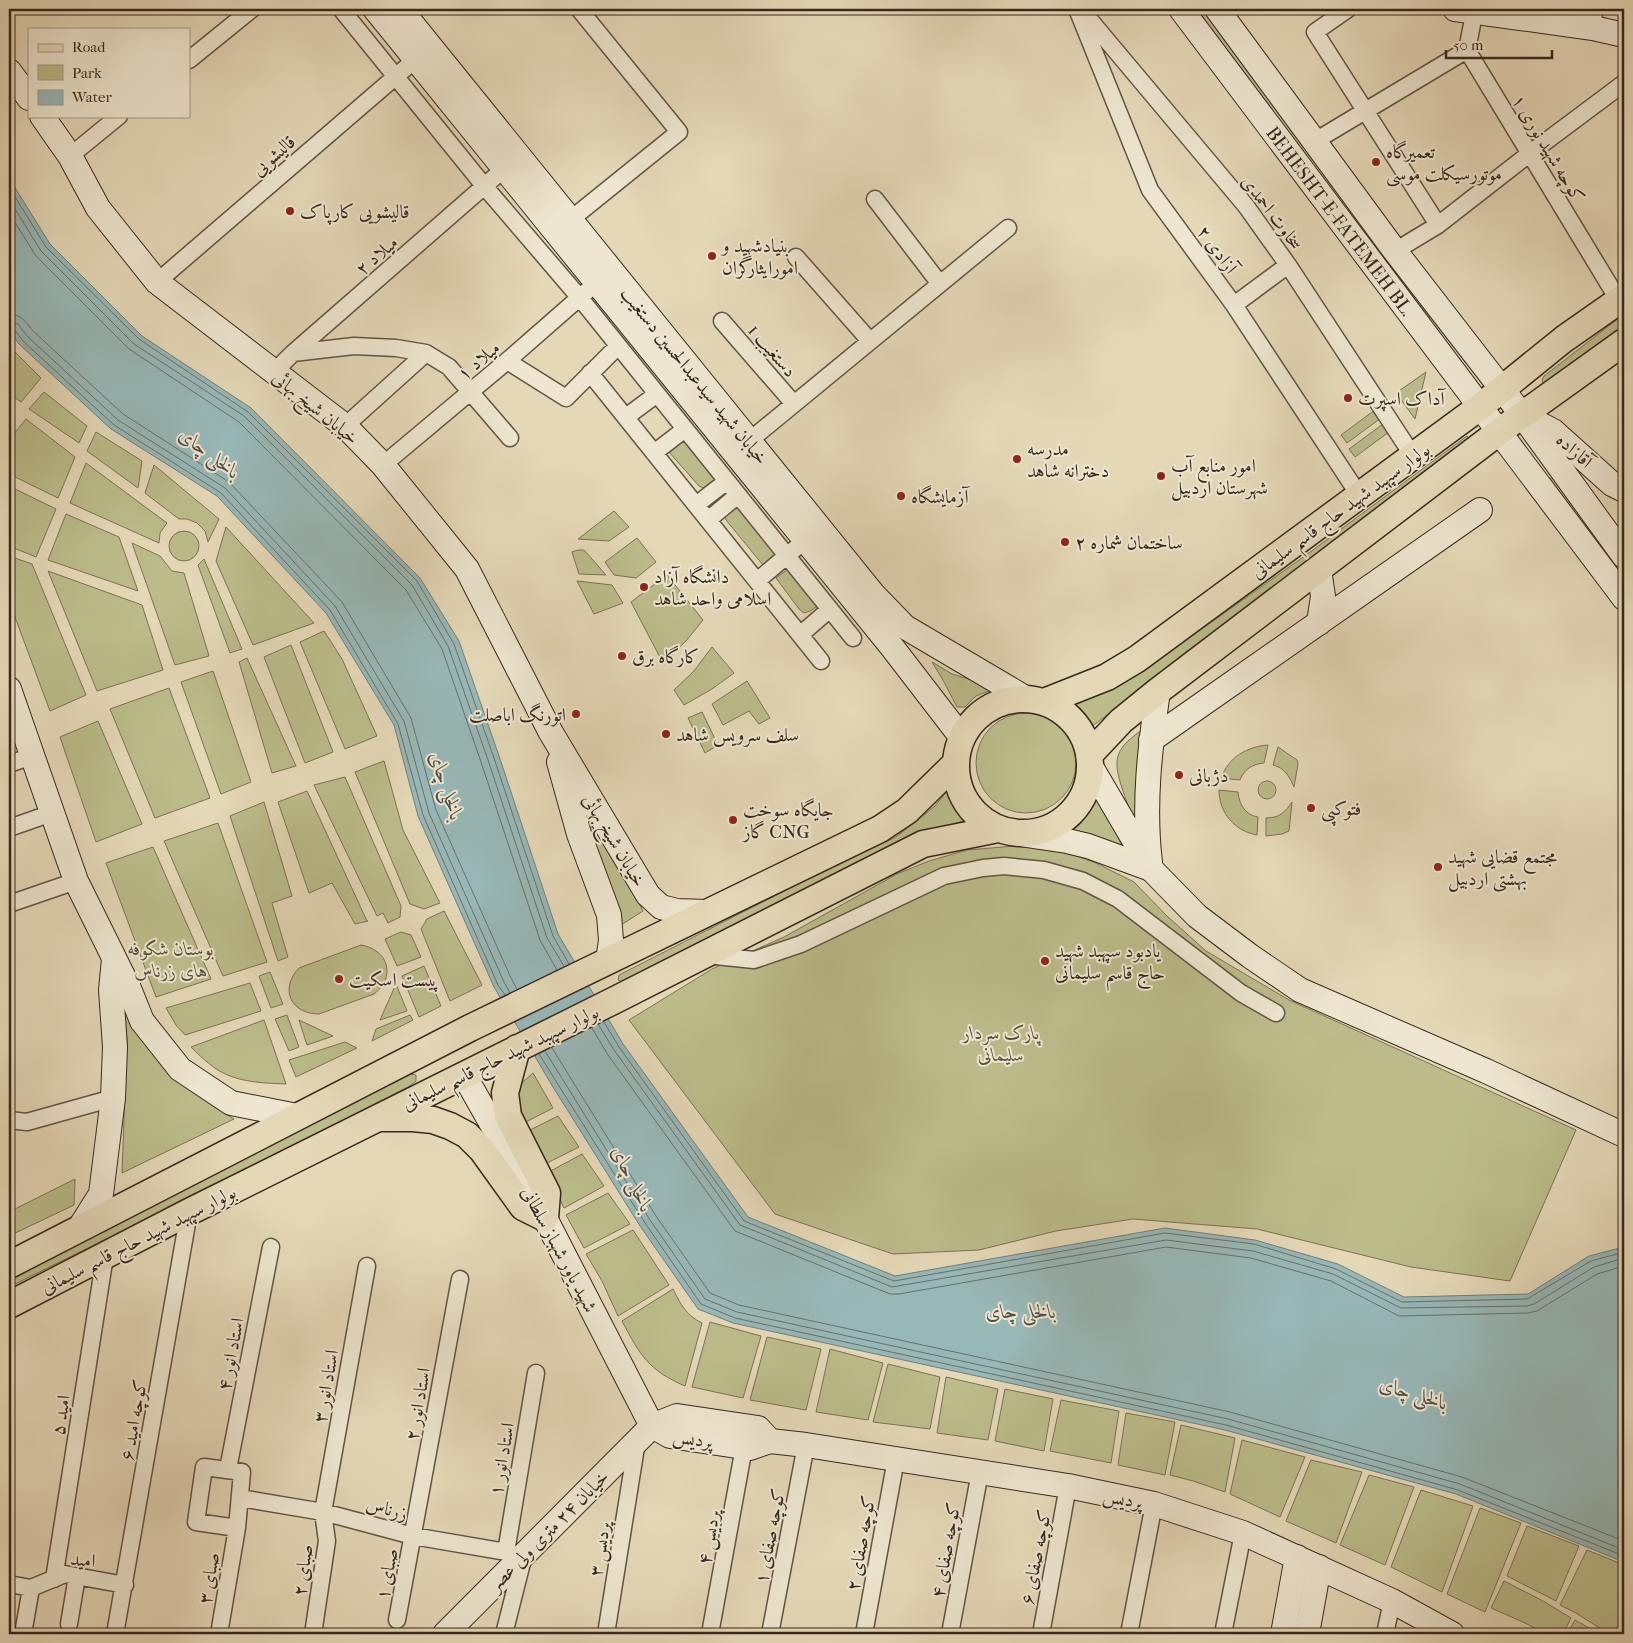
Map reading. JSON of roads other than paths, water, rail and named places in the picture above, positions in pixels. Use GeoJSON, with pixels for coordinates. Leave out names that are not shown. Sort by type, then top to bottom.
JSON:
{"type":"FeatureCollection","features":[{"type":"Feature","properties":{"kind":"main road","name":"بولوار سپهبد شهید حاج قاسم سلیمانی"},"geometry":{"type":"LineString","coordinates":[[1036,701],[1107,676],[1136,660],[1481,406],[1564,339],[1622,299]]}},
{"type":"Feature","properties":{"kind":"main road","name":"بولوار سپهبد شهید حاج قاسم سلیمانی"},"geometry":{"type":"LineString","coordinates":[[1090,760],[1121,722],[1158,691],[1500,431],[1624,342]]}},
{"type":"Feature","properties":{"kind":"main road"},"geometry":{"type":"LineString","coordinates":[[1011,700],[1036,701],[1060,710],[1074,722],[1084,738],[1090,760],[1088,784],[1080,802],[1067,817],[1051,827],[1032,833],[1006,831],[984,821],[971,810],[962,795],[957,779],[959,750],[970,724],[995,704],[1011,700]]}},
{"type":"Feature","properties":{"kind":"main road","name":"بولوار سپهبد شهید حاج قاسم سلیمانی"},"geometry":{"type":"LineString","coordinates":[[9,1264],[494,1016],[880,829],[907,811],[959,750]]}},
{"type":"Feature","properties":{"kind":"main road","name":"بولوار سپهبد شهید حاج قاسم سلیمانی"},"geometry":{"type":"LineString","coordinates":[[9,1305],[189,1212],[924,844],[1006,831]]}},
{"type":"Feature","properties":{"kind":"main road"},"geometry":{"type":"LineString","coordinates":[[464,1075],[462,1051],[470,1028]]}},
{"type":"Feature","properties":{"kind":"main road"},"geometry":{"type":"LineString","coordinates":[[378,1118],[433,1120],[467,1135],[482,1150],[523,1206],[545,1218],[547,1194],[508,1116],[505,1093],[521,1046]]}},
{"type":"Feature","properties":{"kind":"street"},"geometry":{"type":"LineString","coordinates":[[190,59],[252,9]]}},
{"type":"Feature","properties":{"kind":"street"},"geometry":{"type":"LineString","coordinates":[[341,9],[396,75],[484,187],[580,298],[853,638]]}},
{"type":"Feature","properties":{"kind":"street","name":"خیابان شهید سیدعبدالحسین دستغیب"},"geometry":{"type":"LineString","coordinates":[[375,9],[904,663],[959,750]]}},
{"type":"Feature","properties":{"kind":"street","name":"خیابان شهید سیدعبدالحسین دستغیب"},"geometry":{"type":"LineString","coordinates":[[400,9],[873,594],[898,622],[1036,701]]}},
{"type":"Feature","properties":{"kind":"street"},"geometry":{"type":"LineString","coordinates":[[570,220],[679,132],[579,9]]}},
{"type":"Feature","properties":{"kind":"street","name":"سخاوت احمدی"},"geometry":{"type":"LineString","coordinates":[[1079,9],[1246,206],[1288,265],[1414,456]]}},
{"type":"Feature","properties":{"kind":"street","name":"آزادی ۲"},"geometry":{"type":"LineString","coordinates":[[1079,9],[1150,190],[1234,305],[1360,495]]}},
{"type":"Feature","properties":{"kind":"street","name":"BEHESHT-E-FATEMEH BL."},"geometry":{"type":"LineString","coordinates":[[1181,9],[1624,598]]}},
{"type":"Feature","properties":{"kind":"street","name":"BEHESHT-E-FATEMEH BL."},"geometry":{"type":"LineString","coordinates":[[1217,9],[1395,251],[1522,415],[1624,556]]}},
{"type":"Feature","properties":{"kind":"street"},"geometry":{"type":"LineString","coordinates":[[1348,9],[1315,32],[1438,225]]}},
{"type":"Feature","properties":{"kind":"street"},"geometry":{"type":"LineString","coordinates":[[1315,142],[1467,50],[1468,10],[1594,18],[1624,35]]}},
{"type":"Feature","properties":{"kind":"street","name":"کوچه شهید نوری ۱"},"geometry":{"type":"LineString","coordinates":[[1467,50],[1529,154],[1622,299]]}},
{"type":"Feature","properties":{"kind":"street","name":"قالیشویی"},"geometry":{"type":"LineString","coordinates":[[157,282],[416,59]]}},
{"type":"Feature","properties":{"kind":"street"},"geometry":{"type":"LineString","coordinates":[[9,71],[28,97]]}},
{"type":"Feature","properties":{"kind":"street"},"geometry":{"type":"LineString","coordinates":[[1395,251],[1438,225],[1624,83]]}},
{"type":"Feature","properties":{"kind":"street","name":"خیابان شیخ بهائی"},"geometry":{"type":"LineString","coordinates":[[43,118],[70,156],[98,208],[157,282],[345,426],[383,465],[467,570],[550,731],[648,895],[661,907],[677,911],[706,912]]}},
{"type":"Feature","properties":{"kind":"street"},"geometry":{"type":"LineString","coordinates":[[70,156],[117,118]]}},
{"type":"Feature","properties":{"kind":"street","name":"میلاد ۲"},"geometry":{"type":"LineString","coordinates":[[274,372],[293,353],[505,168]]}},
{"type":"Feature","properties":{"kind":"street"},"geometry":{"type":"LineString","coordinates":[[875,198],[940,284]]}},
{"type":"Feature","properties":{"kind":"street"},"geometry":{"type":"LineString","coordinates":[[749,441],[1008,228]]}},
{"type":"Feature","properties":{"kind":"street"},"geometry":{"type":"LineString","coordinates":[[796,257],[870,342]]}},
{"type":"Feature","properties":{"kind":"street"},"geometry":{"type":"LineString","coordinates":[[1234,305],[1288,265]]}},
{"type":"Feature","properties":{"kind":"street","name":"میلاد ۱"},"geometry":{"type":"LineString","coordinates":[[383,465],[508,361],[596,282]]}},
{"type":"Feature","properties":{"kind":"street","name":"دستغیب 1"},"geometry":{"type":"LineString","coordinates":[[722,321],[794,404]]}},
{"type":"Feature","properties":{"kind":"street"},"geometry":{"type":"LineString","coordinates":[[293,353],[354,346],[396,348],[426,353],[449,367],[510,438]]}},
{"type":"Feature","properties":{"kind":"street"},"geometry":{"type":"LineString","coordinates":[[508,361],[566,398],[618,346]]}},
{"type":"Feature","properties":{"kind":"street"},"geometry":{"type":"LineString","coordinates":[[345,426],[426,353]]}},
{"type":"Feature","properties":{"kind":"street"},"geometry":{"type":"LineString","coordinates":[[590,373],[821,661]]}},
{"type":"Feature","properties":{"kind":"street"},"geometry":{"type":"LineString","coordinates":[[626,417],[656,394]]}},
{"type":"Feature","properties":{"kind":"street","name":"آقازاده"},"geometry":{"type":"LineString","coordinates":[[1522,415],[1553,430],[1612,484],[1624,490]]}},
{"type":"Feature","properties":{"kind":"street"},"geometry":{"type":"LineString","coordinates":[[654,453],[685,429]]}},
{"type":"Feature","properties":{"kind":"street"},"geometry":{"type":"LineString","coordinates":[[696,505],[727,481]]}},
{"type":"Feature","properties":{"kind":"street"},"geometry":{"type":"LineString","coordinates":[[708,520],[738,495]]}},
{"type":"Feature","properties":{"kind":"street"},"geometry":{"type":"LineString","coordinates":[[1151,740],[1480,510]]}},
{"type":"Feature","properties":{"kind":"street"},"geometry":{"type":"LineString","coordinates":[[757,581],[805,541]]}},
{"type":"Feature","properties":{"kind":"street"},"geometry":{"type":"LineString","coordinates":[[1319,570],[1323,596],[1319,623]]}},
{"type":"Feature","properties":{"kind":"street"},"geometry":{"type":"LineString","coordinates":[[800,635],[830,609]]}},
{"type":"Feature","properties":{"kind":"street"},"geometry":{"type":"LineString","coordinates":[[904,663],[916,661],[925,651],[925,639]]}},
{"type":"Feature","properties":{"kind":"street"},"geometry":{"type":"LineString","coordinates":[[9,689],[76,881],[128,986],[142,1020],[180,1069],[231,1103],[297,1116]]}},
{"type":"Feature","properties":{"kind":"street"},"geometry":{"type":"LineString","coordinates":[[1151,869],[1147,832],[1151,740],[1158,691]]}},
{"type":"Feature","properties":{"kind":"street","name":"خیابان شیخ بهائی"},"geometry":{"type":"LineString","coordinates":[[550,731],[579,834],[609,915],[611,940],[605,962]]}},
{"type":"Feature","properties":{"kind":"street"},"geometry":{"type":"LineString","coordinates":[[9,764],[32,756]]}},
{"type":"Feature","properties":{"kind":"street"},"geometry":{"type":"LineString","coordinates":[[1090,760],[1151,869],[1197,916],[1250,956],[1300,990],[1486,1071],[1624,1135]]}},
{"type":"Feature","properties":{"kind":"street"},"geometry":{"type":"LineString","coordinates":[[9,828],[52,813]]}},
{"type":"Feature","properties":{"kind":"street"},"geometry":{"type":"LineString","coordinates":[[1006,831],[1088,846],[1151,869]]}},
{"type":"Feature","properties":{"kind":"street"},"geometry":{"type":"LineString","coordinates":[[704,955],[754,960],[801,944],[944,876],[983,868],[1024,867],[1064,874],[1083,880],[1118,899],[1240,993],[1276,1013]]}},
{"type":"Feature","properties":{"kind":"street"},"geometry":{"type":"LineString","coordinates":[[9,904],[76,881]]}},
{"type":"Feature","properties":{"kind":"street"},"geometry":{"type":"LineString","coordinates":[[79,1229],[101,1194],[113,1098],[115,1046],[111,990],[114,959]]}},
{"type":"Feature","properties":{"kind":"street","name":"شهید یاور شهباز سلطانی"},"geometry":{"type":"LineString","coordinates":[[464,1075],[545,1218],[644,1433]]}},
{"type":"Feature","properties":{"kind":"street"},"geometry":{"type":"LineString","coordinates":[[9,1120],[26,1122],[113,1098]]}},
{"type":"Feature","properties":{"kind":"street","name":"کوچه امید ۶"},"geometry":{"type":"LineString","coordinates":[[115,1634],[189,1212]]}},
{"type":"Feature","properties":{"kind":"street","name":"استاد انور ۴"},"geometry":{"type":"LineString","coordinates":[[228,1469],[271,1248]]}},
{"type":"Feature","properties":{"kind":"street","name":"امید ۵"},"geometry":{"type":"LineString","coordinates":[[54,1579],[105,1256]]}},
{"type":"Feature","properties":{"kind":"street","name":"استاد انور ۳"},"geometry":{"type":"LineString","coordinates":[[323,1512],[367,1266]]}},
{"type":"Feature","properties":{"kind":"street","name":"استاد انور ۲"},"geometry":{"type":"LineString","coordinates":[[413,1536],[460,1279]]}},
{"type":"Feature","properties":{"kind":"street","name":"استاد انور ۱"},"geometry":{"type":"LineString","coordinates":[[504,1634],[536,1373]]}},
{"type":"Feature","properties":{"kind":"street","name":"پردیس"},"geometry":{"type":"LineString","coordinates":[[644,1433],[677,1416],[758,1428],[770,1440]]}},
{"type":"Feature","properties":{"kind":"street","name":"پردیس"},"geometry":{"type":"LineString","coordinates":[[644,1433],[750,1448],[770,1440],[806,1445],[1068,1486],[1154,1504],[1243,1533],[1392,1600],[1452,1634]]}},
{"type":"Feature","properties":{"kind":"street","name":"خیابان ۲۴ متری ولی عصر"},"geometry":{"type":"LineString","coordinates":[[445,1634],[515,1554],[644,1433]]}},
{"type":"Feature","properties":{"kind":"street","name":"پردیس ۳"},"geometry":{"type":"LineString","coordinates":[[606,1634],[644,1433]]}},
{"type":"Feature","properties":{"kind":"street","name":"کوچه صفای ۱"},"geometry":{"type":"LineString","coordinates":[[770,1634],[806,1445]]}},
{"type":"Feature","properties":{"kind":"street","name":"پردیس ۴"},"geometry":{"type":"LineString","coordinates":[[710,1634],[744,1447]]}},
{"type":"Feature","properties":{"kind":"street","name":"کوچه صفای ۲"},"geometry":{"type":"LineString","coordinates":[[864,1634],[896,1459]]}},
{"type":"Feature","properties":{"kind":"street"},"geometry":{"type":"LineString","coordinates":[[204,1467],[242,1472],[240,1498],[237,1528],[196,1522],[204,1467]]}},
{"type":"Feature","properties":{"kind":"street","name":"کوچه صفای ۴"},"geometry":{"type":"LineString","coordinates":[[950,1634],[980,1472]]}},
{"type":"Feature","properties":{"kind":"street","name":"کوچه صفای ۶"},"geometry":{"type":"LineString","coordinates":[[1040,1634],[1068,1486]]}},
{"type":"Feature","properties":{"kind":"street","name":"زرناس"},"geometry":{"type":"LineString","coordinates":[[240,1498],[323,1512],[413,1536],[515,1554]]}},
{"type":"Feature","properties":{"kind":"street"},"geometry":{"type":"LineString","coordinates":[[1129,1634],[1154,1504]]}},
{"type":"Feature","properties":{"kind":"street","name":"صبای ۲"},"geometry":{"type":"LineString","coordinates":[[313,1634],[327,1541],[323,1512]]}},
{"type":"Feature","properties":{"kind":"street","name":"صبای ۳"},"geometry":{"type":"LineString","coordinates":[[219,1634],[237,1528]]}},
{"type":"Feature","properties":{"kind":"street"},"geometry":{"type":"LineString","coordinates":[[1223,1634],[1243,1533]]}},
{"type":"Feature","properties":{"kind":"street","name":"صبای ۱"},"geometry":{"type":"LineString","coordinates":[[397,1620],[413,1536]]}},
{"type":"Feature","properties":{"kind":"street"},"geometry":{"type":"LineString","coordinates":[[1283,1634],[1297,1557]]}},
{"type":"Feature","properties":{"kind":"street"},"geometry":{"type":"LineString","coordinates":[[1307,1634],[1319,1567]]}},
{"type":"Feature","properties":{"kind":"street","name":"امید"},"geometry":{"type":"LineString","coordinates":[[31,1588],[66,1574],[125,1585]]}},
{"type":"Feature","properties":{"kind":"street"},"geometry":{"type":"LineString","coordinates":[[69,1624],[77,1576]]}},
{"type":"Feature","properties":{"kind":"street"},"geometry":{"type":"LineString","coordinates":[[9,1584],[31,1588],[23,1634]]}},
{"type":"Feature","properties":{"kind":"street"},"geometry":{"type":"LineString","coordinates":[[1385,1634],[1392,1600]]}},
{"type":"Feature","properties":{"kind":"water","name":"بالخلی چای"},"geometry":{"type":"Polygon","coordinates":[[[9,178],[50,244],[142,336],[251,408],[420,578],[459,641],[558,934],[623,1044],[748,1217],[895,1276],[1165,1228],[1255,1240],[1338,1264],[1404,1297],[1528,1294],[1589,1256],[1624,1247],[1624,1562],[1456,1494],[1225,1430],[733,1323],[698,1309],[640,1226],[553,1087],[494,987],[418,816],[394,725],[326,613],[217,496],[111,429],[19,344],[9,330],[9,178]]]}},
{"type":"Feature","properties":{"kind":"place","name":"تعمیرگاه موتورسیکلت موسی"},"geometry":{"type":"Point","coordinates":[1376,162]}},
{"type":"Feature","properties":{"kind":"place","name":"قالیشویی کارپاک"},"geometry":{"type":"Point","coordinates":[290,211]}},
{"type":"Feature","properties":{"kind":"place","name":"بنیادشهید و امورایثارگران"},"geometry":{"type":"Point","coordinates":[712,256]}},
{"type":"Feature","properties":{"kind":"place","name":"آداک اسپرت"},"geometry":{"type":"Point","coordinates":[1348,398]}},
{"type":"Feature","properties":{"kind":"place","name":"مدرسه دخترانه شاهد"},"geometry":{"type":"Point","coordinates":[1017,459]}},
{"type":"Feature","properties":{"kind":"place","name":"امور منابع آب شهرستان اردبیل"},"geometry":{"type":"Point","coordinates":[1161,476]}},
{"type":"Feature","properties":{"kind":"place","name":"آزمایشگاه"},"geometry":{"type":"Point","coordinates":[901,496]}},
{"type":"Feature","properties":{"kind":"place","name":"ساختمان شماره ۲"},"geometry":{"type":"Point","coordinates":[1065,542]}},
{"type":"Feature","properties":{"kind":"place","name":"دانشگاه آزاد اسلامی واحد شاهد"},"geometry":{"type":"Point","coordinates":[644,587]}},
{"type":"Feature","properties":{"kind":"place","name":"کارگاه برق"},"geometry":{"type":"Point","coordinates":[622,656]}},
{"type":"Feature","properties":{"kind":"place","name":"اتورنگ اباصلت"},"geometry":{"type":"Point","coordinates":[576,714]}},
{"type":"Feature","properties":{"kind":"place","name":"سلف سرویس شاهد"},"geometry":{"type":"Point","coordinates":[666,734]}},
{"type":"Feature","properties":{"kind":"place","name":"دژبانی"},"geometry":{"type":"Point","coordinates":[1179,775]}},
{"type":"Feature","properties":{"kind":"place","name":"فتوکپی"},"geometry":{"type":"Point","coordinates":[1311,808]}},
{"type":"Feature","properties":{"kind":"place","name":"جایگاه سوخت گاز CNG"},"geometry":{"type":"Point","coordinates":[733,820]}},
{"type":"Feature","properties":{"kind":"place","name":"مجتمع قضایی شهید بهشتی اردبیل"},"geometry":{"type":"Point","coordinates":[1438,867]}},
{"type":"Feature","properties":{"kind":"place","name":"یادبود سپهبد شهید حاج قاسم سلیمانی"},"geometry":{"type":"Point","coordinates":[1045,961]}},
{"type":"Feature","properties":{"kind":"place","name":"پیست اسکیت"},"geometry":{"type":"Point","coordinates":[339,979]}},
{"type":"Feature","properties":{"kind":"park label","name":"بوستان شکوفه های زرناس"},"geometry":{"type":"Point","coordinates":[171,959]}},
{"type":"Feature","properties":{"kind":"park label","name":"پارک سردار سلیمانی"},"geometry":{"type":"Point","coordinates":[1001,1043]}}]}
